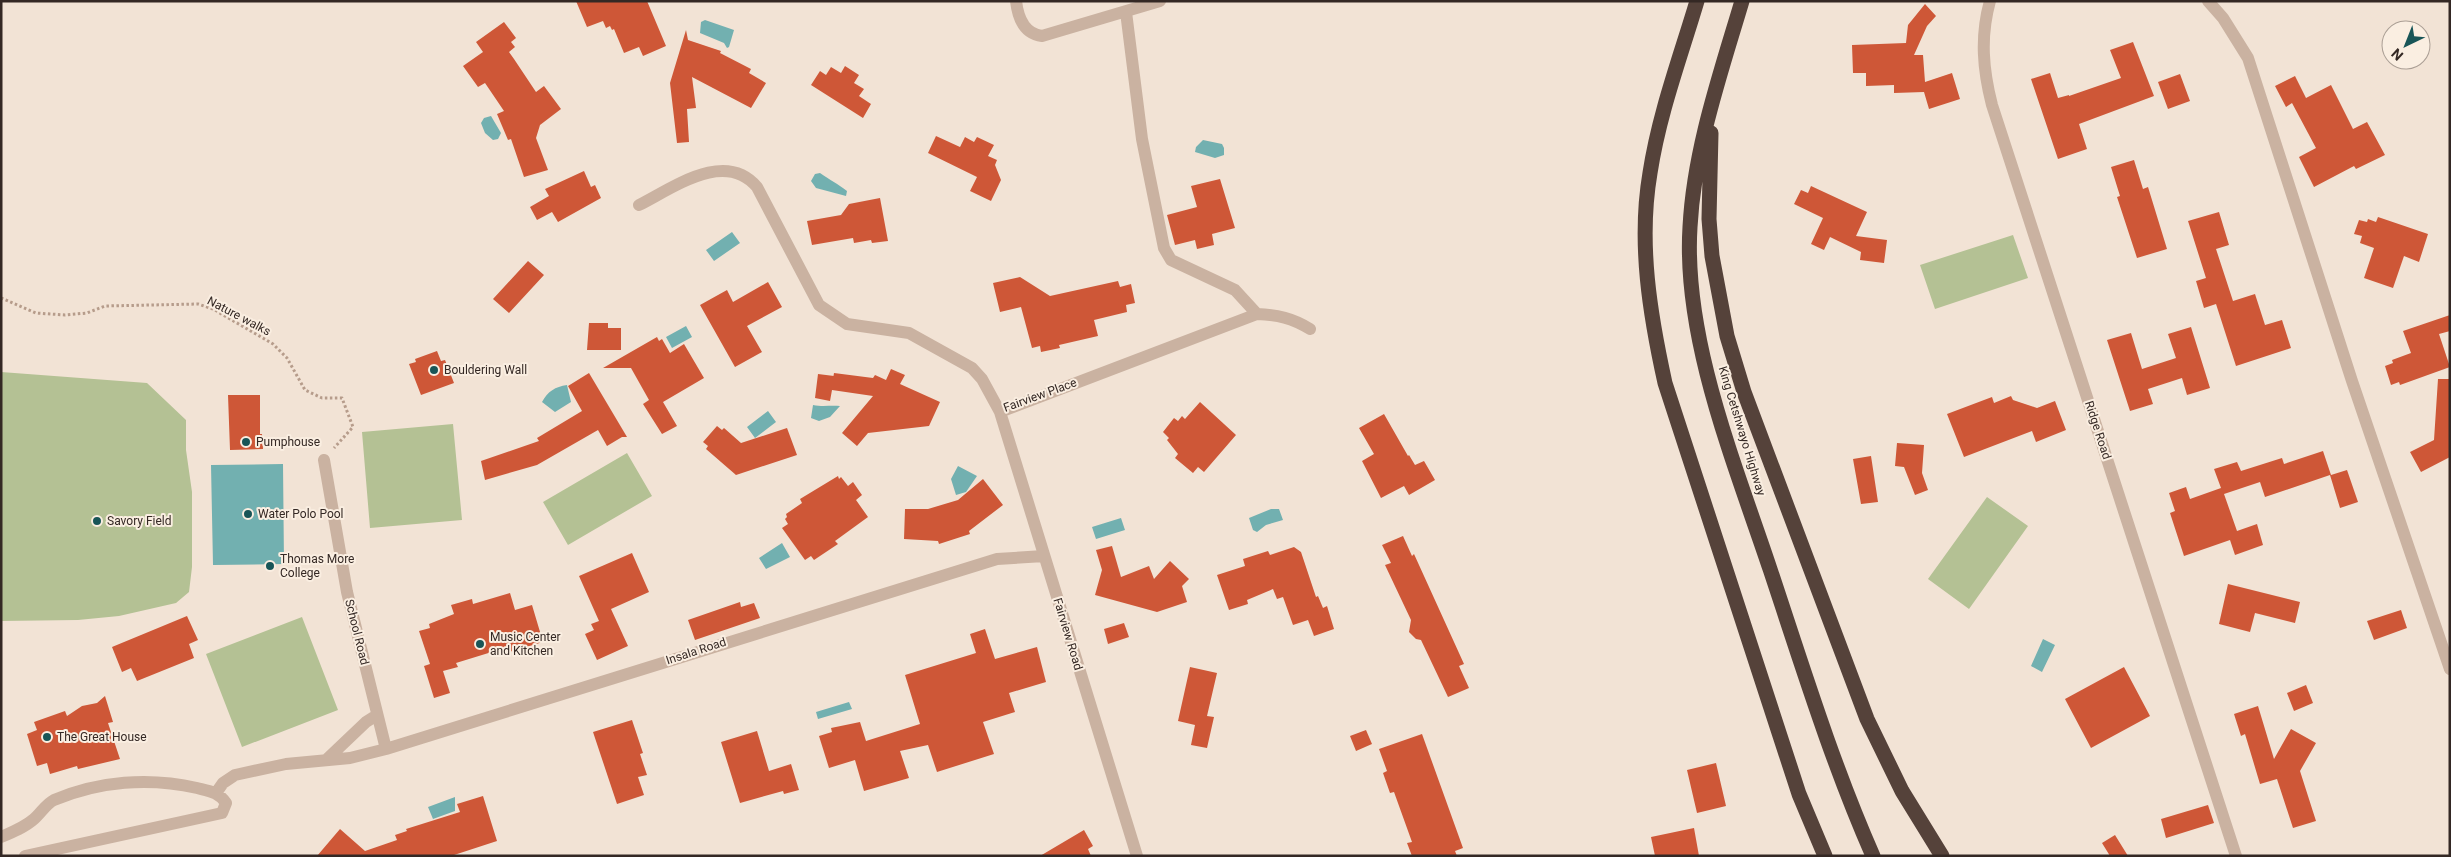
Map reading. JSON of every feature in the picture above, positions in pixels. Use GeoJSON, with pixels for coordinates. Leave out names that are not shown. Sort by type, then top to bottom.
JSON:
{"type":"FeatureCollection","features":[{"type":"Feature","properties":{"kind":"highway"},"geometry":{"type":"LineString","coordinates":[[1697,1],[1660,123],[1649,174],[1646,260],[1652,323],[1668,392],[1799,794],[1825,856]]}},
{"type":"Feature","properties":{"kind":"highway","name":"King Cetshwayo Highway"},"geometry":{"type":"LineString","coordinates":[[1742,1],[1695,168],[1690,229],[1691,294],[1703,356],[1732,453],[1798,652],[1858,822],[1873,856]]}},
{"type":"Feature","properties":{"kind":"highway"},"geometry":{"type":"LineString","coordinates":[[1711,112],[1709,219],[1712,256],[1722,318],[1741,383],[1867,719],[1902,791],[1942,856]]}},
{"type":"Feature","properties":{"kind":"street"},"geometry":{"type":"LineString","coordinates":[[1016,1],[1024,27],[1034,35],[1042,36],[1160,1]]}},
{"type":"Feature","properties":{"kind":"street","name":"Ridge Road"},"geometry":{"type":"LineString","coordinates":[[1990,1],[1983,41],[1986,83],[1992,105],[2236,856]]}},
{"type":"Feature","properties":{"kind":"street"},"geometry":{"type":"LineString","coordinates":[[2208,1],[2223,18],[2248,58],[2352,381],[2450,669]]}},
{"type":"Feature","properties":{"kind":"street"},"geometry":{"type":"LineString","coordinates":[[1126,12],[1142,140],[1164,248],[1171,260],[1235,290],[1257,314]]}},
{"type":"Feature","properties":{"kind":"street","name":"Fairview Place"},"geometry":{"type":"LineString","coordinates":[[639,205],[714,170],[730,170],[750,178],[757,187],[818,305],[847,324],[909,333],[972,368],[982,379],[1000,412],[1257,314],[1278,315],[1294,319],[1310,329]]}},
{"type":"Feature","properties":{"kind":"street","name":"Fairview Road"},"geometry":{"type":"LineString","coordinates":[[1000,412],[1137,856]]}},
{"type":"Feature","properties":{"kind":"street","name":"School Road"},"geometry":{"type":"LineString","coordinates":[[324,460],[347,592],[386,748]]}},
{"type":"Feature","properties":{"kind":"street","name":"Insala Road"},"geometry":{"type":"LineString","coordinates":[[326,760],[350,758],[386,748],[997,559],[1044,556]]}},
{"type":"Feature","properties":{"kind":"street"},"geometry":{"type":"LineString","coordinates":[[216,793],[223,782],[236,775],[286,764],[326,760],[366,722],[377,715]]}},
{"type":"Feature","properties":{"kind":"street"},"geometry":{"type":"LineString","coordinates":[[1,838],[34,819],[52,801],[109,785],[153,780],[216,793],[226,803],[222,812],[25,856]]}},
{"type":"Feature","properties":{"kind":"path","name":"Nature walks"},"geometry":{"type":"LineString","coordinates":[[1,298],[36,313],[65,315],[87,313],[105,306],[198,304],[213,310],[274,344],[287,358],[305,390],[322,398],[342,398],[353,426],[324,460]]}},
{"type":"Feature","properties":{"kind":"green space"},"geometry":{"type":"Polygon","coordinates":[[[2013,235],[2028,278],[1935,309],[1920,265],[2013,235]]]}},
{"type":"Feature","properties":{"kind":"green space","name":"Savory Field"},"geometry":{"type":"Polygon","coordinates":[[[1,372],[147,383],[186,420],[186,450],[192,492],[192,567],[189,592],[176,603],[119,616],[78,620],[1,621],[1,372]]]}},
{"type":"Feature","properties":{"kind":"green space"},"geometry":{"type":"Polygon","coordinates":[[[453,424],[462,520],[370,528],[362,432],[453,424]]]}},
{"type":"Feature","properties":{"kind":"green space"},"geometry":{"type":"Polygon","coordinates":[[[627,453],[652,496],[568,545],[543,502],[627,453]]]}},
{"type":"Feature","properties":{"kind":"green space"},"geometry":{"type":"Polygon","coordinates":[[[1987,497],[2028,526],[1969,609],[1928,579],[1987,497]]]}},
{"type":"Feature","properties":{"kind":"green space"},"geometry":{"type":"Polygon","coordinates":[[[302,617],[338,710],[242,747],[206,654],[302,617]]]}},
{"type":"Feature","properties":{"kind":"water"},"geometry":{"type":"Polygon","coordinates":[[[705,20],[734,30],[729,47],[727,48],[724,43],[700,33],[701,22],[705,20]]]}},
{"type":"Feature","properties":{"kind":"water"},"geometry":{"type":"Polygon","coordinates":[[[491,116],[501,133],[498,139],[493,140],[485,133],[481,123],[484,118],[491,116]]]}},
{"type":"Feature","properties":{"kind":"water"},"geometry":{"type":"Polygon","coordinates":[[[1203,140],[1222,144],[1224,155],[1215,158],[1195,152],[1196,147],[1203,140]]]}},
{"type":"Feature","properties":{"kind":"water"},"geometry":{"type":"Polygon","coordinates":[[[820,173],[847,191],[846,196],[816,188],[811,181],[815,174],[820,173]]]}},
{"type":"Feature","properties":{"kind":"water"},"geometry":{"type":"Polygon","coordinates":[[[732,232],[740,243],[714,261],[706,250],[732,232]]]}},
{"type":"Feature","properties":{"kind":"water"},"geometry":{"type":"Polygon","coordinates":[[[686,326],[692,337],[672,348],[666,337],[686,326]]]}},
{"type":"Feature","properties":{"kind":"water"},"geometry":{"type":"Polygon","coordinates":[[[567,385],[571,402],[555,412],[542,402],[552,390],[567,385]]]}},
{"type":"Feature","properties":{"kind":"water"},"geometry":{"type":"Polygon","coordinates":[[[813,405],[840,406],[830,417],[819,421],[811,418],[813,405]]]}},
{"type":"Feature","properties":{"kind":"water"},"geometry":{"type":"Polygon","coordinates":[[[768,411],[776,422],[755,438],[747,427],[768,411]]]}},
{"type":"Feature","properties":{"kind":"water","name":"Water Polo Pool"},"geometry":{"type":"Polygon","coordinates":[[[283,464],[284,564],[213,565],[211,465],[283,464]]]}},
{"type":"Feature","properties":{"kind":"water"},"geometry":{"type":"Polygon","coordinates":[[[958,466],[977,476],[966,492],[956,495],[951,479],[958,466]]]}},
{"type":"Feature","properties":{"kind":"water"},"geometry":{"type":"Polygon","coordinates":[[[1271,509],[1279,509],[1283,520],[1266,525],[1257,532],[1253,530],[1249,518],[1271,509]]]}},
{"type":"Feature","properties":{"kind":"water"},"geometry":{"type":"Polygon","coordinates":[[[1121,518],[1125,530],[1096,539],[1092,527],[1121,518]]]}},
{"type":"Feature","properties":{"kind":"water"},"geometry":{"type":"Polygon","coordinates":[[[782,543],[790,557],[766,569],[759,558],[782,543]]]}},
{"type":"Feature","properties":{"kind":"water"},"geometry":{"type":"Polygon","coordinates":[[[2043,639],[2055,645],[2042,672],[2031,666],[2043,639]]]}},
{"type":"Feature","properties":{"kind":"water"},"geometry":{"type":"Polygon","coordinates":[[[849,702],[852,709],[818,719],[816,712],[849,702]]]}},
{"type":"Feature","properties":{"kind":"water"},"geometry":{"type":"Polygon","coordinates":[[[455,797],[455,811],[433,819],[428,807],[455,797]]]}},
{"type":"Feature","properties":{"kind":"building"},"geometry":{"type":"Polygon","coordinates":[[[576,1],[647,1],[666,46],[643,56],[639,47],[624,53],[614,29],[612,30],[610,26],[606,28],[603,21],[587,27],[576,1]]]}},
{"type":"Feature","properties":{"kind":"building"},"geometry":{"type":"Polygon","coordinates":[[[1925,4],[1936,16],[1927,26],[1914,55],[1923,55],[1925,82],[1952,73],[1960,99],[1929,109],[1924,92],[1894,93],[1894,85],[1866,86],[1866,73],[1853,73],[1852,45],[1906,43],[1908,25],[1925,4]]]}},
{"type":"Feature","properties":{"kind":"building"},"geometry":{"type":"Polygon","coordinates":[[[504,22],[516,38],[511,42],[515,47],[509,52],[536,92],[544,86],[561,109],[540,125],[536,138],[548,170],[524,177],[511,139],[508,140],[497,114],[504,111],[485,83],[478,87],[463,66],[483,52],[476,42],[504,22]]]}},
{"type":"Feature","properties":{"kind":"building"},"geometry":{"type":"Polygon","coordinates":[[[686,30],[688,40],[721,51],[720,53],[751,69],[749,73],[766,83],[751,108],[692,77],[696,108],[687,109],[689,142],[677,143],[670,83],[686,30]]]}},
{"type":"Feature","properties":{"kind":"building"},"geometry":{"type":"Polygon","coordinates":[[[2133,42],[2154,96],[2079,124],[2087,149],[2058,159],[2031,79],[2050,73],[2058,98],[2121,78],[2110,50],[2133,42]]]}},
{"type":"Feature","properties":{"kind":"building"},"geometry":{"type":"Polygon","coordinates":[[[845,66],[859,75],[854,83],[864,89],[859,96],[871,104],[863,118],[811,85],[820,71],[826,75],[831,67],[841,73],[845,66]]]}},
{"type":"Feature","properties":{"kind":"building"},"geometry":{"type":"Polygon","coordinates":[[[2180,74],[2190,101],[2168,109],[2158,82],[2180,74]]]}},
{"type":"Feature","properties":{"kind":"building"},"geometry":{"type":"Polygon","coordinates":[[[2295,76],[2306,98],[2331,85],[2353,129],[2367,122],[2385,155],[2356,169],[2354,166],[2314,187],[2299,157],[2316,148],[2292,103],[2286,107],[2275,86],[2295,76]]]}},
{"type":"Feature","properties":{"kind":"building"},"geometry":{"type":"Polygon","coordinates":[[[936,136],[960,147],[965,137],[974,142],[977,137],[994,145],[988,156],[997,160],[995,165],[1001,180],[991,201],[970,191],[977,177],[928,153],[936,136]]]}},
{"type":"Feature","properties":{"kind":"building"},"geometry":{"type":"Polygon","coordinates":[[[2134,160],[2143,189],[2148,187],[2167,249],[2137,258],[2117,197],[2120,196],[2111,167],[2134,160]]]}},
{"type":"Feature","properties":{"kind":"building"},"geometry":{"type":"Polygon","coordinates":[[[584,171],[591,187],[595,185],[601,198],[558,222],[552,212],[537,220],[530,207],[549,196],[545,189],[584,171]]]}},
{"type":"Feature","properties":{"kind":"building"},"geometry":{"type":"Polygon","coordinates":[[[1220,179],[1235,228],[1212,234],[1214,245],[1197,249],[1195,240],[1175,245],[1167,215],[1197,207],[1191,186],[1220,179]]]}},
{"type":"Feature","properties":{"kind":"building"},"geometry":{"type":"Polygon","coordinates":[[[1811,186],[1867,212],[1856,236],[1887,240],[1884,263],[1860,260],[1861,252],[1830,237],[1824,250],[1811,244],[1823,218],[1794,204],[1801,190],[1808,193],[1811,186]]]}},
{"type":"Feature","properties":{"kind":"building"},"geometry":{"type":"Polygon","coordinates":[[[880,198],[888,241],[872,243],[871,240],[854,243],[853,238],[812,245],[807,221],[841,215],[849,204],[880,198]]]}},
{"type":"Feature","properties":{"kind":"building"},"geometry":{"type":"Polygon","coordinates":[[[2219,212],[2229,245],[2216,249],[2233,301],[2255,294],[2265,325],[2282,320],[2291,348],[2236,366],[2216,304],[2204,308],[2196,281],[2206,278],[2188,221],[2219,212]]]}},
{"type":"Feature","properties":{"kind":"building"},"geometry":{"type":"Polygon","coordinates":[[[2378,217],[2428,234],[2419,262],[2404,256],[2393,288],[2364,278],[2374,248],[2360,243],[2362,236],[2354,234],[2359,220],[2367,222],[2368,219],[2376,222],[2378,217]]]}},
{"type":"Feature","properties":{"kind":"building"},"geometry":{"type":"Polygon","coordinates":[[[528,261],[544,275],[509,313],[493,299],[528,261]]]}},
{"type":"Feature","properties":{"kind":"building"},"geometry":{"type":"Polygon","coordinates":[[[1020,277],[1050,296],[1118,281],[1120,287],[1131,284],[1135,303],[1126,305],[1127,312],[1094,320],[1098,336],[1059,345],[1060,348],[1041,352],[1040,346],[1032,348],[1021,307],[1000,312],[993,283],[1020,277]]]}},
{"type":"Feature","properties":{"kind":"building"},"geometry":{"type":"Polygon","coordinates":[[[768,282],[782,307],[747,326],[762,352],[735,367],[700,305],[727,290],[733,302],[768,282]]]}},
{"type":"Feature","properties":{"kind":"building"},"geometry":{"type":"Polygon","coordinates":[[[2450,315],[2450,331],[2439,334],[2450,367],[2400,385],[2399,382],[2391,385],[2385,366],[2393,363],[2392,360],[2411,353],[2403,331],[2450,315]]]}},
{"type":"Feature","properties":{"kind":"building"},"geometry":{"type":"Polygon","coordinates":[[[589,323],[608,323],[608,328],[621,328],[621,350],[587,350],[589,323]]]}},
{"type":"Feature","properties":{"kind":"building"},"geometry":{"type":"Polygon","coordinates":[[[2191,327],[2210,388],[2187,395],[2182,378],[2148,389],[2153,404],[2130,411],[2107,340],[2131,333],[2142,369],[2176,358],[2168,334],[2191,327]]]}},
{"type":"Feature","properties":{"kind":"building"},"geometry":{"type":"Polygon","coordinates":[[[657,337],[659,341],[662,339],[670,353],[684,344],[704,378],[663,402],[677,426],[662,434],[643,404],[649,400],[631,368],[603,368],[657,337]]]}},
{"type":"Feature","properties":{"kind":"building"},"geometry":{"type":"Polygon","coordinates":[[[437,351],[441,361],[445,360],[454,383],[421,395],[409,364],[416,362],[415,359],[437,351]]]}},
{"type":"Feature","properties":{"kind":"building"},"geometry":{"type":"Polygon","coordinates":[[[891,369],[905,375],[900,384],[940,402],[929,426],[868,433],[857,446],[842,433],[873,396],[832,390],[830,401],[815,398],[818,374],[834,376],[834,373],[873,378],[875,375],[886,380],[891,369]]]}},
{"type":"Feature","properties":{"kind":"building"},"geometry":{"type":"Polygon","coordinates":[[[589,373],[627,437],[622,437],[607,446],[598,430],[537,465],[485,480],[481,461],[539,441],[537,438],[582,411],[568,386],[589,373]]]}},
{"type":"Feature","properties":{"kind":"building"},"geometry":{"type":"Polygon","coordinates":[[[2438,379],[2450,379],[2450,457],[2421,472],[2410,452],[2434,440],[2438,379]]]}},
{"type":"Feature","properties":{"kind":"building"},"geometry":{"type":"Polygon","coordinates":[[[228,395],[260,395],[260,434],[262,434],[263,449],[230,450],[228,395]]]}},
{"type":"Feature","properties":{"kind":"building"},"geometry":{"type":"Polygon","coordinates":[[[2011,396],[2013,400],[2037,408],[2055,401],[2066,430],[2036,442],[2032,431],[1964,457],[1947,414],[1992,397],[1994,403],[2011,396]]]}},
{"type":"Feature","properties":{"kind":"building"},"geometry":{"type":"Polygon","coordinates":[[[1200,402],[1236,435],[1204,472],[1198,467],[1193,473],[1175,458],[1178,454],[1167,440],[1169,438],[1163,432],[1174,418],[1178,421],[1182,416],[1185,419],[1200,402]]]}},
{"type":"Feature","properties":{"kind":"building"},"geometry":{"type":"Polygon","coordinates":[[[1384,414],[1408,456],[1415,465],[1424,461],[1435,480],[1409,495],[1404,486],[1381,498],[1362,461],[1374,454],[1359,428],[1384,414]]]}},
{"type":"Feature","properties":{"kind":"building"},"geometry":{"type":"Polygon","coordinates":[[[717,426],[722,430],[724,428],[741,443],[787,428],[797,455],[736,475],[706,449],[708,446],[703,442],[717,426]]]}},
{"type":"Feature","properties":{"kind":"building"},"geometry":{"type":"Polygon","coordinates":[[[1897,443],[1924,445],[1922,473],[1928,490],[1915,495],[1904,467],[1895,466],[1897,443]]]}},
{"type":"Feature","properties":{"kind":"building"},"geometry":{"type":"Polygon","coordinates":[[[2323,451],[2331,475],[2347,470],[2358,502],[2340,508],[2330,475],[2265,497],[2260,482],[2224,494],[2237,531],[2257,524],[2263,545],[2235,555],[2230,540],[2184,556],[2170,513],[2175,511],[2169,493],[2186,487],[2190,499],[2221,488],[2214,469],[2237,462],[2241,471],[2282,458],[2284,464],[2323,451]]]}},
{"type":"Feature","properties":{"kind":"building"},"geometry":{"type":"Polygon","coordinates":[[[1871,456],[1878,502],[1861,504],[1853,459],[1871,456]]]}},
{"type":"Feature","properties":{"kind":"building"},"geometry":{"type":"Polygon","coordinates":[[[838,476],[848,486],[853,482],[862,495],[856,500],[868,517],[835,541],[838,544],[814,560],[811,556],[805,560],[782,528],[788,524],[785,519],[787,517],[786,514],[802,503],[800,499],[838,476]]]}},
{"type":"Feature","properties":{"kind":"building"},"geometry":{"type":"Polygon","coordinates":[[[983,479],[1003,505],[969,531],[970,534],[939,544],[938,541],[904,539],[905,509],[928,509],[958,500],[983,479]]]}},
{"type":"Feature","properties":{"kind":"building"},"geometry":{"type":"Polygon","coordinates":[[[1403,536],[1412,556],[1414,554],[1464,664],[1459,666],[1469,688],[1448,697],[1421,640],[1416,639],[1409,632],[1411,620],[1385,565],[1391,563],[1382,545],[1403,536]]]}},
{"type":"Feature","properties":{"kind":"building"},"geometry":{"type":"Polygon","coordinates":[[[1112,546],[1121,577],[1149,566],[1154,579],[1170,561],[1189,579],[1182,586],[1187,602],[1157,612],[1095,595],[1102,570],[1096,550],[1112,546]]]}},
{"type":"Feature","properties":{"kind":"building"},"geometry":{"type":"Polygon","coordinates":[[[1294,547],[1301,552],[1316,597],[1318,596],[1323,608],[1327,606],[1334,629],[1314,636],[1308,620],[1293,625],[1283,597],[1277,599],[1273,589],[1247,600],[1248,604],[1229,610],[1217,575],[1245,566],[1243,559],[1268,551],[1270,555],[1294,547]]]}},
{"type":"Feature","properties":{"kind":"building"},"geometry":{"type":"Polygon","coordinates":[[[632,553],[649,592],[611,609],[628,646],[597,660],[585,634],[594,630],[591,624],[599,621],[579,576],[632,553]]]}},
{"type":"Feature","properties":{"kind":"building"},"geometry":{"type":"Polygon","coordinates":[[[2228,584],[2300,602],[2295,623],[2255,613],[2250,632],[2219,624],[2228,584]]]}},
{"type":"Feature","properties":{"kind":"building","name":"Music Center and Kitchen"},"geometry":{"type":"Polygon","coordinates":[[[510,593],[515,610],[532,605],[543,642],[509,652],[508,647],[456,663],[458,667],[443,671],[450,693],[434,698],[424,666],[430,664],[419,631],[430,628],[429,624],[454,614],[451,605],[472,599],[473,604],[510,593]]]}},
{"type":"Feature","properties":{"kind":"building"},"geometry":{"type":"Polygon","coordinates":[[[740,602],[741,607],[754,603],[760,618],[695,640],[688,620],[740,602]]]}},
{"type":"Feature","properties":{"kind":"building"},"geometry":{"type":"Polygon","coordinates":[[[2401,610],[2407,628],[2374,640],[2367,621],[2401,610]]]}},
{"type":"Feature","properties":{"kind":"building"},"geometry":{"type":"Polygon","coordinates":[[[187,616],[198,640],[189,644],[194,658],[137,681],[131,668],[122,672],[112,647],[187,616]]]}},
{"type":"Feature","properties":{"kind":"building"},"geometry":{"type":"Polygon","coordinates":[[[1124,623],[1129,637],[1108,644],[1104,629],[1124,623]]]}},
{"type":"Feature","properties":{"kind":"building"},"geometry":{"type":"Polygon","coordinates":[[[985,629],[995,659],[1037,647],[1046,682],[1009,693],[1015,712],[983,722],[994,754],[937,772],[928,745],[900,751],[909,778],[864,791],[855,760],[829,768],[819,736],[832,732],[831,728],[860,722],[866,741],[920,724],[905,675],[976,653],[970,634],[985,629]]]}},
{"type":"Feature","properties":{"kind":"building"},"geometry":{"type":"Polygon","coordinates":[[[1190,667],[1217,673],[1207,716],[1214,717],[1207,748],[1191,745],[1195,725],[1178,721],[1190,667]]]}},
{"type":"Feature","properties":{"kind":"building"},"geometry":{"type":"Polygon","coordinates":[[[2124,667],[2150,716],[2091,748],[2065,699],[2124,667]]]}},
{"type":"Feature","properties":{"kind":"building"},"geometry":{"type":"Polygon","coordinates":[[[2306,685],[2313,703],[2294,711],[2287,693],[2306,685]]]}},
{"type":"Feature","properties":{"kind":"building","name":"The Great House"},"geometry":{"type":"Polygon","coordinates":[[[105,696],[113,722],[108,723],[120,759],[78,769],[77,766],[50,774],[47,763],[37,766],[27,734],[37,730],[34,722],[65,711],[67,716],[82,706],[97,703],[105,696]]]}},
{"type":"Feature","properties":{"kind":"building"},"geometry":{"type":"Polygon","coordinates":[[[2258,706],[2274,759],[2291,729],[2316,743],[2300,771],[2316,821],[2293,828],[2277,779],[2260,784],[2245,734],[2241,736],[2234,714],[2258,706]]]}},
{"type":"Feature","properties":{"kind":"building"},"geometry":{"type":"Polygon","coordinates":[[[632,720],[643,753],[640,754],[647,775],[638,777],[644,795],[617,804],[593,732],[632,720]]]}},
{"type":"Feature","properties":{"kind":"building"},"geometry":{"type":"Polygon","coordinates":[[[1366,730],[1372,744],[1356,751],[1350,736],[1366,730]]]}},
{"type":"Feature","properties":{"kind":"building"},"geometry":{"type":"Polygon","coordinates":[[[757,731],[769,771],[791,764],[799,790],[784,794],[783,791],[740,803],[721,742],[757,731]]]}},
{"type":"Feature","properties":{"kind":"building"},"geometry":{"type":"Polygon","coordinates":[[[1422,734],[1463,848],[1455,851],[1457,856],[1412,856],[1407,843],[1412,842],[1394,792],[1390,793],[1383,773],[1387,771],[1379,749],[1422,734]]]}},
{"type":"Feature","properties":{"kind":"building"},"geometry":{"type":"Polygon","coordinates":[[[1716,763],[1726,806],[1697,813],[1687,770],[1716,763]]]}},
{"type":"Feature","properties":{"kind":"building"},"geometry":{"type":"Polygon","coordinates":[[[483,796],[497,841],[451,856],[317,856],[340,829],[365,851],[397,840],[395,835],[407,831],[406,829],[460,812],[457,804],[483,796]]]}},
{"type":"Feature","properties":{"kind":"building"},"geometry":{"type":"Polygon","coordinates":[[[2208,805],[2214,823],[2166,838],[2161,819],[2208,805]]]}},
{"type":"Feature","properties":{"kind":"building"},"geometry":{"type":"Polygon","coordinates":[[[1694,828],[1699,856],[1655,856],[1651,837],[1694,828]]]}},
{"type":"Feature","properties":{"kind":"building"},"geometry":{"type":"Polygon","coordinates":[[[1084,830],[1093,846],[1088,849],[1091,856],[1040,856],[1084,830]]]}},
{"type":"Feature","properties":{"kind":"building"},"geometry":{"type":"Polygon","coordinates":[[[2115,835],[2128,856],[2110,856],[2102,843],[2115,835]]]}},
{"type":"Feature","properties":{"kind":"place","name":"Bouldering Wall"},"geometry":{"type":"Point","coordinates":[434,370]}},
{"type":"Feature","properties":{"kind":"place","name":"Pumphouse"},"geometry":{"type":"Point","coordinates":[246,442]}},
{"type":"Feature","properties":{"kind":"place","name":"Water Polo Pool"},"geometry":{"type":"Point","coordinates":[248,514]}},
{"type":"Feature","properties":{"kind":"place","name":"Savory Field"},"geometry":{"type":"Point","coordinates":[97,521]}},
{"type":"Feature","properties":{"kind":"place","name":"Thomas More College"},"geometry":{"type":"Point","coordinates":[270,566]}},
{"type":"Feature","properties":{"kind":"place","name":"Music Center and Kitchen"},"geometry":{"type":"Point","coordinates":[480,644]}},
{"type":"Feature","properties":{"kind":"place","name":"The Great House"},"geometry":{"type":"Point","coordinates":[47,737]}}]}
